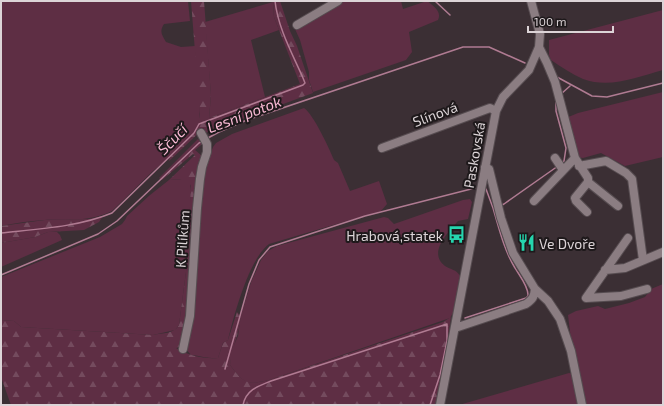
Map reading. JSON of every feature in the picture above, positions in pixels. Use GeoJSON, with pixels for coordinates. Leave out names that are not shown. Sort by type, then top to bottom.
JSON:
{"type":"FeatureCollection","features":[{"type":"Feature","properties":{"kind":"street"},"geometry":{"type":"LineString","coordinates":[[297,25],[338,1]]}},
{"type":"Feature","properties":{"kind":"street","name":"Paskovská"},"geometry":{"type":"LineString","coordinates":[[440,405],[496,110],[503,97],[531,66],[539,47],[540,34],[530,1]]}},
{"type":"Feature","properties":{"kind":"street"},"geometry":{"type":"LineString","coordinates":[[539,47],[552,76],[574,158],[588,178],[588,182],[618,206]]}},
{"type":"Feature","properties":{"kind":"street","name":"Slínová"},"geometry":{"type":"LineString","coordinates":[[382,148],[490,108],[496,110]]}},
{"type":"Feature","properties":{"kind":"street","name":"K Pilíkům"},"geometry":{"type":"LineString","coordinates":[[183,349],[190,316],[197,208],[202,167],[207,152],[203,137]]}},
{"type":"Feature","properties":{"kind":"street"},"geometry":{"type":"LineString","coordinates":[[534,201],[559,164],[574,158]]}},
{"type":"Feature","properties":{"kind":"street"},"geometry":{"type":"LineString","coordinates":[[579,166],[606,161],[632,179],[643,260]]}},
{"type":"Feature","properties":{"kind":"street"},"geometry":{"type":"LineString","coordinates":[[485,167],[488,169],[501,218],[514,253],[535,289],[548,301],[560,319],[571,351],[582,405]]}},
{"type":"Feature","properties":{"kind":"street"},"geometry":{"type":"LineString","coordinates":[[587,212],[575,198],[588,182]]}},
{"type":"Feature","properties":{"kind":"street"},"geometry":{"type":"LineString","coordinates":[[628,238],[586,298],[621,296],[647,289]]}},
{"type":"Feature","properties":{"kind":"street"},"geometry":{"type":"LineString","coordinates":[[605,270],[625,268],[663,252]]}},
{"type":"Feature","properties":{"kind":"street"},"geometry":{"type":"LineString","coordinates":[[455,328],[526,304],[533,299],[535,289]]}},
{"type":"Feature","properties":{"kind":"green space"},"geometry":{"type":"Polygon","coordinates":[[[1,1],[188,1],[190,21],[164,24],[161,31],[166,42],[181,47],[195,46],[200,98],[198,125],[195,132],[185,144],[153,171],[112,211],[95,217],[70,220],[39,220],[1,226],[1,1]]]}},
{"type":"Feature","properties":{"kind":"green space"},"geometry":{"type":"Polygon","coordinates":[[[191,1],[204,1],[211,95],[209,118],[300,84],[274,17],[273,1],[280,1],[313,93],[205,133],[204,128],[169,161],[170,156],[190,138],[196,128],[200,114],[191,1]]]}},
{"type":"Feature","properties":{"kind":"green space"},"geometry":{"type":"Polygon","coordinates":[[[342,1],[401,1],[403,9],[427,1],[437,9],[439,17],[438,20],[409,32],[412,52],[406,60],[313,92],[300,40],[295,29],[342,1]]]}},
{"type":"Feature","properties":{"kind":"green space"},"geometry":{"type":"Polygon","coordinates":[[[273,2],[274,17],[279,30],[251,40],[265,97],[209,118],[211,95],[205,22],[273,2]]]}},
{"type":"Feature","properties":{"kind":"green space"},"geometry":{"type":"Polygon","coordinates":[[[663,10],[663,70],[633,79],[603,83],[583,79],[551,60],[549,55],[549,40],[663,10]]]}},
{"type":"Feature","properties":{"kind":"green space"},"geometry":{"type":"Polygon","coordinates":[[[663,92],[663,157],[625,166],[601,153],[583,158],[576,157],[566,118],[578,113],[663,92]]]}},
{"type":"Feature","properties":{"kind":"green space"},"geometry":{"type":"Polygon","coordinates":[[[304,108],[317,124],[334,160],[338,163],[350,191],[379,181],[387,204],[381,211],[269,244],[262,251],[249,274],[238,303],[228,340],[223,343],[218,358],[191,355],[186,349],[201,180],[213,147],[216,143],[232,134],[304,108]]]}},
{"type":"Feature","properties":{"kind":"green space"},"geometry":{"type":"Polygon","coordinates":[[[198,139],[202,144],[195,150],[202,156],[188,315],[181,347],[176,348],[197,356],[218,358],[223,343],[228,340],[237,312],[241,317],[230,365],[242,379],[255,382],[269,380],[443,322],[451,317],[441,381],[435,405],[11,405],[1,377],[1,320],[14,321],[21,327],[153,335],[171,332],[177,328],[179,325],[186,272],[191,186],[190,183],[185,181],[169,180],[195,155],[193,154],[162,180],[159,178],[198,139]]]}},
{"type":"Feature","properties":{"kind":"green space"},"geometry":{"type":"Polygon","coordinates":[[[169,180],[187,180],[190,182],[191,191],[186,272],[179,325],[175,330],[153,335],[21,327],[14,321],[1,320],[1,277],[100,237],[122,224],[127,216],[169,180]]]}},
{"type":"Feature","properties":{"kind":"green space"},"geometry":{"type":"Polygon","coordinates":[[[470,199],[472,202],[468,219],[458,221],[445,236],[439,249],[438,255],[440,260],[445,266],[455,271],[460,276],[453,313],[450,318],[269,380],[246,382],[230,365],[231,352],[238,336],[241,315],[251,282],[261,260],[268,251],[277,246],[384,217],[388,218],[394,224],[463,200],[470,199]]]}},
{"type":"Feature","properties":{"kind":"green space"},"geometry":{"type":"Polygon","coordinates":[[[103,216],[99,222],[84,230],[48,232],[35,237],[1,243],[1,226],[45,220],[89,219],[103,216]]]}},
{"type":"Feature","properties":{"kind":"green space"},"geometry":{"type":"Polygon","coordinates":[[[48,232],[57,232],[62,240],[1,267],[1,243],[35,237],[48,232]]]}},
{"type":"Feature","properties":{"kind":"green space"},"geometry":{"type":"Polygon","coordinates":[[[663,284],[663,405],[585,405],[571,340],[568,315],[576,311],[598,306],[605,309],[629,303],[645,297],[651,289],[663,284]]]}},
{"type":"Feature","properties":{"kind":"green space"},"geometry":{"type":"Polygon","coordinates":[[[569,373],[573,374],[579,405],[459,405],[569,373]]]}},
{"type":"Feature","properties":{"kind":"waterway","name":"Ščučí"},"geometry":{"type":"LineString","coordinates":[[1,233],[43,229],[72,224],[99,218],[112,213],[194,133],[199,124],[303,85],[305,83],[282,31],[275,1]]}},
{"type":"Feature","properties":{"kind":"waterway"},"geometry":{"type":"LineString","coordinates":[[435,1],[450,15]]}},
{"type":"Feature","properties":{"kind":"waterway","name":"Lesní potok"},"geometry":{"type":"LineString","coordinates":[[208,138],[247,120],[463,47],[489,47],[525,63]]}},
{"type":"Feature","properties":{"kind":"waterway","name":"Lesní potok"},"geometry":{"type":"LineString","coordinates":[[557,77],[592,96],[607,97],[663,83]]}},
{"type":"Feature","properties":{"kind":"waterway"},"geometry":{"type":"LineString","coordinates":[[561,94],[570,86]]}},
{"type":"Feature","properties":{"kind":"waterway"},"geometry":{"type":"LineString","coordinates":[[556,99],[556,111],[566,148],[564,161],[562,163]]}},
{"type":"Feature","properties":{"kind":"waterway","name":"Lesní potok"},"geometry":{"type":"LineString","coordinates":[[1,275],[98,234],[117,221],[199,143],[203,141]]}},
{"type":"Feature","properties":{"kind":"waterway"},"geometry":{"type":"LineString","coordinates":[[500,206],[558,166]]}},
{"type":"Feature","properties":{"kind":"waterway"},"geometry":{"type":"LineString","coordinates":[[225,369],[249,284],[259,260],[270,247],[365,216],[475,188]]}},
{"type":"Feature","properties":{"kind":"waterway"},"geometry":{"type":"LineString","coordinates":[[486,189],[493,208]]}},
{"type":"Feature","properties":{"kind":"waterway"},"geometry":{"type":"LineString","coordinates":[[465,318],[526,298],[528,296],[525,285],[511,261],[505,246],[493,208],[495,208]]}},
{"type":"Feature","properties":{"kind":"waterway"},"geometry":{"type":"LineString","coordinates":[[243,405],[247,396],[253,389],[266,383],[447,324],[447,341],[440,375],[430,405]]}},
{"type":"Feature","properties":{"kind":"place","name":"Hrabová,statek"},"geometry":{"type":"Point","coordinates":[456,235]}},
{"type":"Feature","properties":{"kind":"place","name":"Ve Dvoře"},"geometry":{"type":"Point","coordinates":[526,243]}}]}
